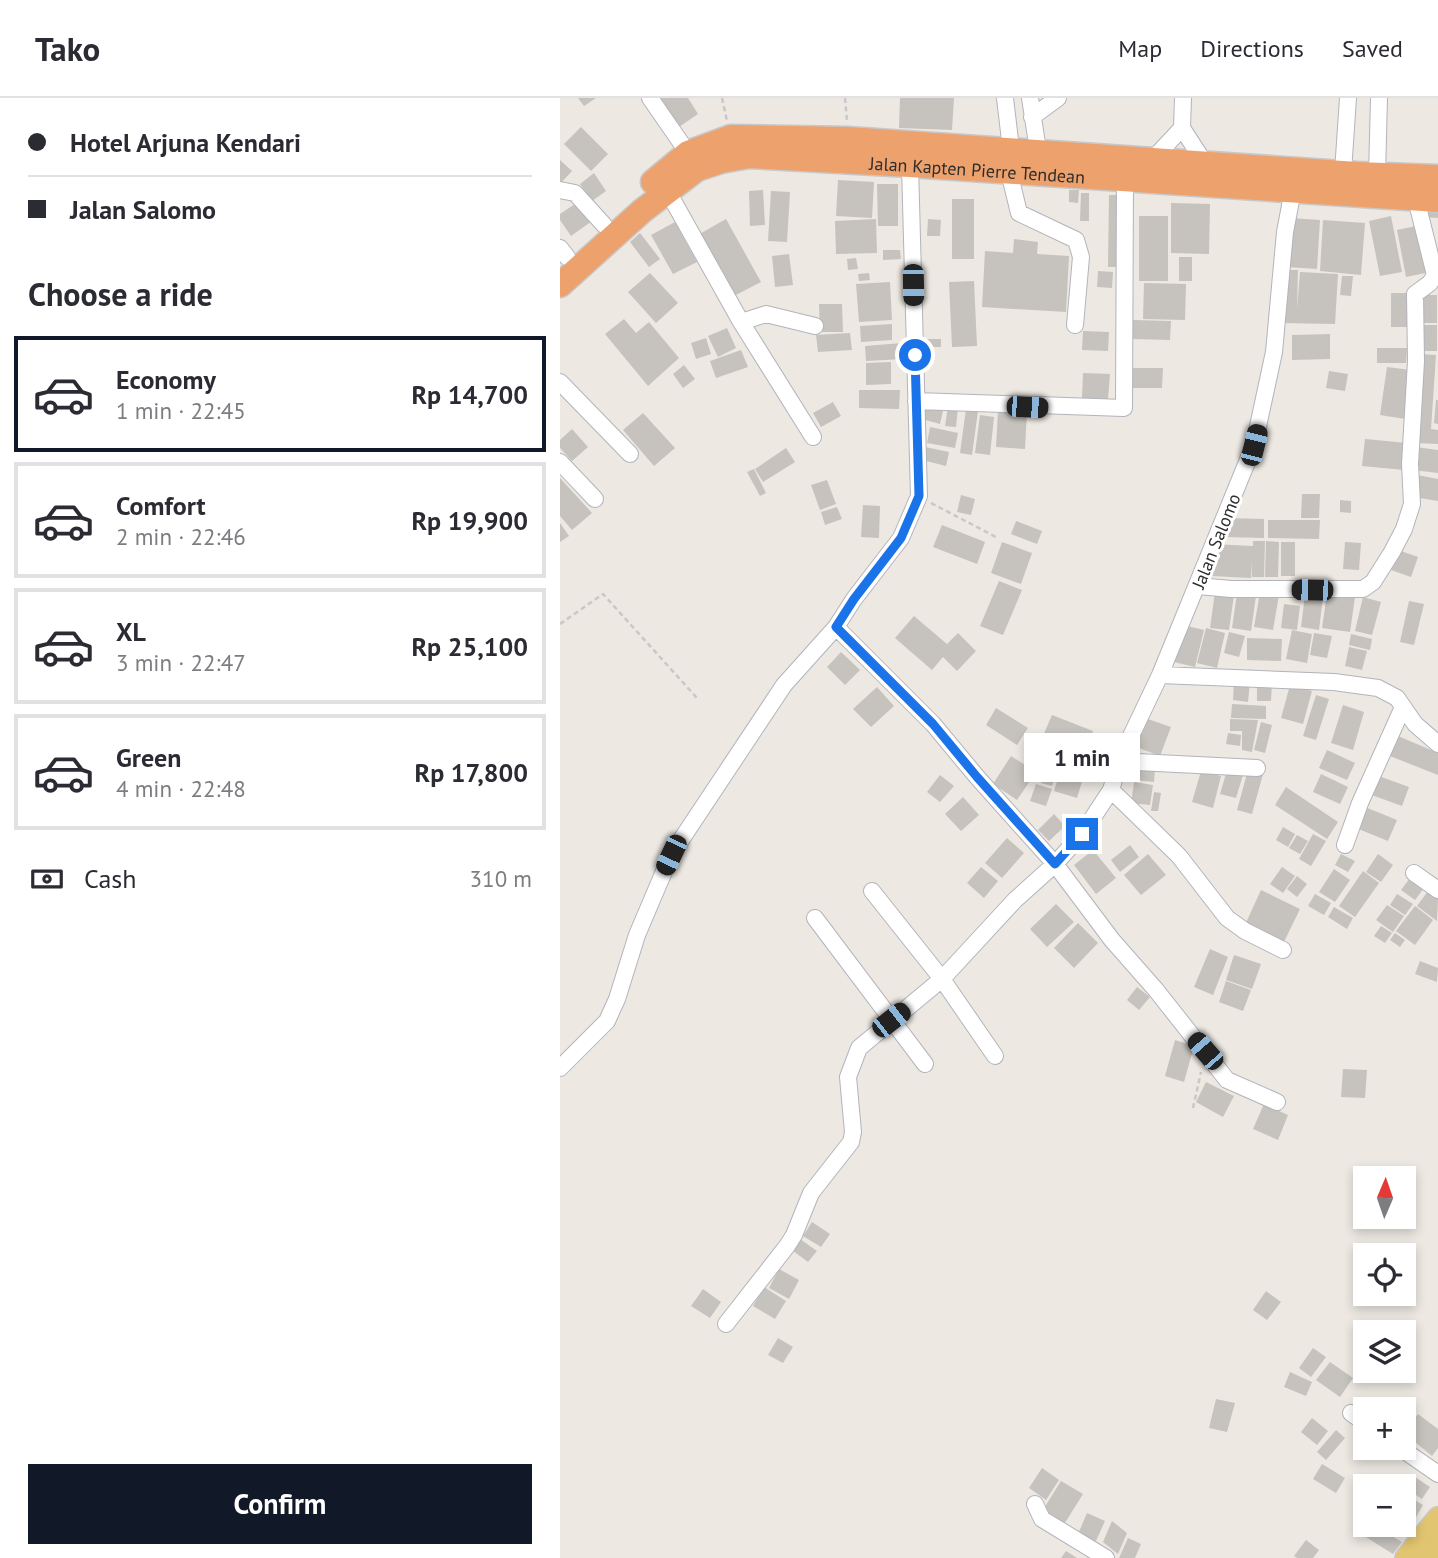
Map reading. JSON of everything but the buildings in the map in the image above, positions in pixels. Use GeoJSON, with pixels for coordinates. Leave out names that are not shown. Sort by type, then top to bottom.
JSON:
{"type":"FeatureCollection","features":[{"type":"Feature","properties":{"kind":"highway","name":"Jalan Kapten Pierre Tendean"},"geometry":{"type":"LineString","coordinates":[[562,256],[604,225],[688,153],[731,137],[848,139],[1022,159],[1125,180],[1293,190],[1358,179],[1427,199]]}},
{"type":"Feature","properties":{"kind":"highway","name":"Jalan Kapten Pierre Tendean"},"geometry":{"type":"LineString","coordinates":[[560,285],[667,190],[697,169],[749,156],[910,164],[1022,159],[1154,158],[1358,179],[1438,177]]}},
{"type":"Feature","properties":{"kind":"main road"},"geometry":{"type":"LineString","coordinates":[[1406,1558],[1438,1518]]}},
{"type":"Feature","properties":{"kind":"main road"},"geometry":{"type":"LineString","coordinates":[[1427,1558],[1438,1544]]}},
{"type":"Feature","properties":{"kind":"street"},"geometry":{"type":"LineString","coordinates":[[650,98],[688,153]]}},
{"type":"Feature","properties":{"kind":"street"},"geometry":{"type":"LineString","coordinates":[[1005,98],[1022,159]]}},
{"type":"Feature","properties":{"kind":"street"},"geometry":{"type":"LineString","coordinates":[[1030,98],[1032,117],[1022,159],[1019,213],[1076,240],[1081,257],[1075,325]]}},
{"type":"Feature","properties":{"kind":"street"},"geometry":{"type":"LineString","coordinates":[[1032,117],[1058,98]]}},
{"type":"Feature","properties":{"kind":"street"},"geometry":{"type":"LineString","coordinates":[[1182,98],[1182,128],[1204,162]]}},
{"type":"Feature","properties":{"kind":"street"},"geometry":{"type":"LineString","coordinates":[[1348,98],[1358,179]]}},
{"type":"Feature","properties":{"kind":"street"},"geometry":{"type":"LineString","coordinates":[[1358,179],[1379,98]]}},
{"type":"Feature","properties":{"kind":"street"},"geometry":{"type":"LineString","coordinates":[[1154,158],[1182,128]]}},
{"type":"Feature","properties":{"kind":"street"},"geometry":{"type":"LineString","coordinates":[[560,1068],[607,1021],[642,924],[671,855],[784,685],[836,627],[901,538],[919,496],[910,164]]}},
{"type":"Feature","properties":{"kind":"street"},"geometry":{"type":"LineString","coordinates":[[916,401],[1124,408],[1125,180]]}},
{"type":"Feature","properties":{"kind":"street"},"geometry":{"type":"LineString","coordinates":[[560,190],[575,193],[604,225]]}},
{"type":"Feature","properties":{"kind":"street"},"geometry":{"type":"LineString","coordinates":[[667,190],[741,322],[813,437]]}},
{"type":"Feature","properties":{"kind":"street","name":"Jalan Salomo"},"geometry":{"type":"LineString","coordinates":[[726,1324],[787,1246],[811,1193],[851,1142],[853,1132],[848,1077],[859,1048],[942,979],[1015,900],[1055,864],[1082,834],[1111,790],[1120,759],[1160,675],[1198,586],[1214,538],[1247,465],[1261,417],[1274,352],[1284,244],[1293,190]]}},
{"type":"Feature","properties":{"kind":"street"},"geometry":{"type":"LineString","coordinates":[[1198,586],[1244,589],[1363,589],[1373,582],[1392,552],[1404,529],[1412,504],[1410,464],[1416,361],[1415,294],[1430,283],[1435,275],[1427,199]]}},
{"type":"Feature","properties":{"kind":"street"},"geometry":{"type":"LineString","coordinates":[[741,322],[766,314],[815,326]]}},
{"type":"Feature","properties":{"kind":"street"},"geometry":{"type":"LineString","coordinates":[[560,382],[630,454]]}},
{"type":"Feature","properties":{"kind":"street"},"geometry":{"type":"LineString","coordinates":[[560,461],[595,499]]}},
{"type":"Feature","properties":{"kind":"street"},"geometry":{"type":"LineString","coordinates":[[836,627],[933,724],[1055,864],[1112,940],[1227,1080],[1277,1102]]}},
{"type":"Feature","properties":{"kind":"street"},"geometry":{"type":"LineString","coordinates":[[1160,675],[1350,683],[1388,692],[1397,698],[1421,730],[1438,744]]}},
{"type":"Feature","properties":{"kind":"street"},"geometry":{"type":"LineString","coordinates":[[1345,845],[1360,803],[1404,707]]}},
{"type":"Feature","properties":{"kind":"street"},"geometry":{"type":"LineString","coordinates":[[1120,759],[1257,768]]}},
{"type":"Feature","properties":{"kind":"street"},"geometry":{"type":"LineString","coordinates":[[1111,790],[1179,856],[1227,918],[1245,931],[1283,950]]}},
{"type":"Feature","properties":{"kind":"street"},"geometry":{"type":"LineString","coordinates":[[1414,873],[1438,890]]}},
{"type":"Feature","properties":{"kind":"street"},"geometry":{"type":"LineString","coordinates":[[872,891],[942,979],[995,1056]]}},
{"type":"Feature","properties":{"kind":"street"},"geometry":{"type":"LineString","coordinates":[[816,918],[925,1064]]}},
{"type":"Feature","properties":{"kind":"street"},"geometry":{"type":"LineString","coordinates":[[1416,1459],[1438,1474]]}},
{"type":"Feature","properties":{"kind":"street"},"geometry":{"type":"LineString","coordinates":[[1035,1504],[1042,1519],[1106,1558]]}},
{"type":"Feature","properties":{"kind":"path"},"geometry":{"type":"LineString","coordinates":[[919,496],[996,537]]}},
{"type":"Feature","properties":{"kind":"path"},"geometry":{"type":"LineString","coordinates":[[560,624],[603,594],[697,698]]}},
{"type":"Feature","properties":{"kind":"path"},"geometry":{"type":"LineString","coordinates":[[1193,1108],[1205,1051]]}},
{"type":"Feature","properties":{"kind":"route"},"geometry":{"type":"LineString","coordinates":[[915,355],[919,496],[901,538],[836,627],[933,724],[1055,864],[1082,834]]}}]}
